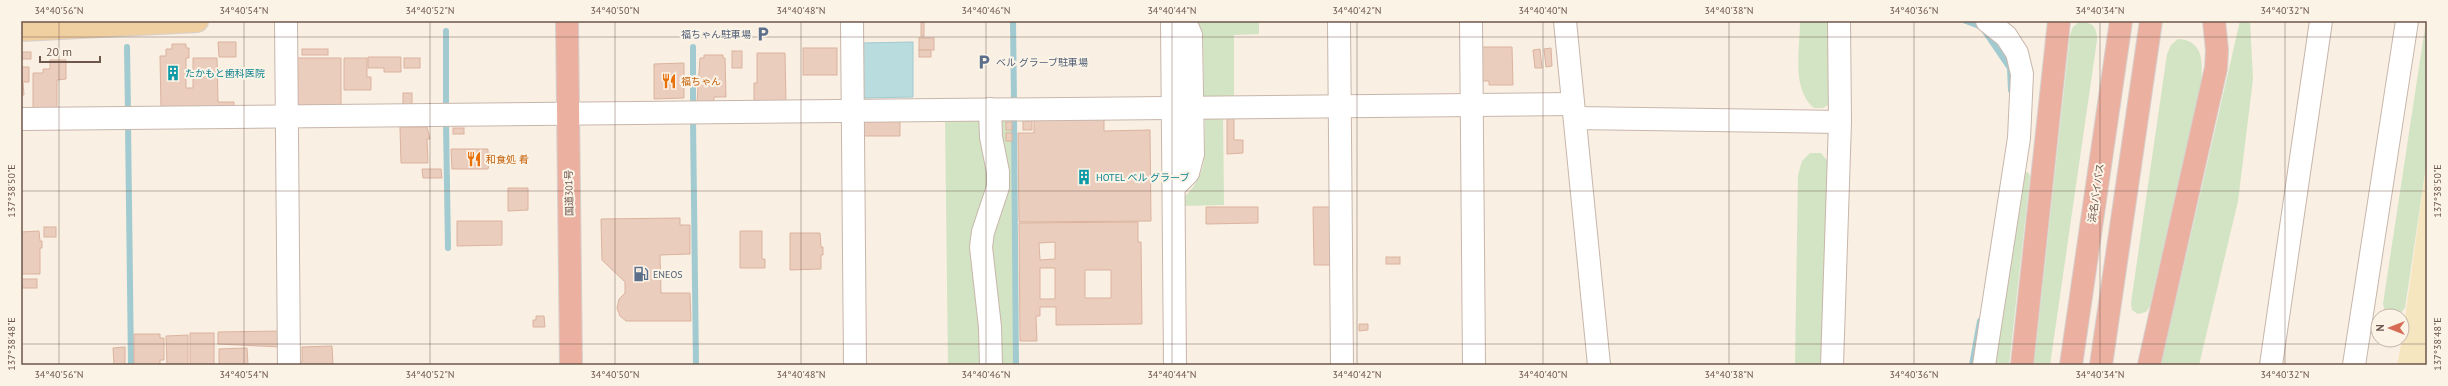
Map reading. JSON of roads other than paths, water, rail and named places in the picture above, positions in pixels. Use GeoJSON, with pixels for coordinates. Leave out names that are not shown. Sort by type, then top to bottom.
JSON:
{"type":"FeatureCollection","features":[{"type":"Feature","properties":{"kind":"highway","name":"国道301号"},"geometry":{"type":"LineString","coordinates":[[567,21],[571,365]]}},
{"type":"Feature","properties":{"kind":"highway"},"geometry":{"type":"LineString","coordinates":[[2047,21],[2056,51]]}},
{"type":"Feature","properties":{"kind":"highway"},"geometry":{"type":"LineString","coordinates":[[2022,365],[2059,21]]}},
{"type":"Feature","properties":{"kind":"highway"},"geometry":{"type":"LineString","coordinates":[[2149,365],[2216,68],[2217,50],[2214,21]]}},
{"type":"Feature","properties":{"kind":"highway","name":"浜名バイパス"},"geometry":{"type":"LineString","coordinates":[[2071,365],[2120,24]]}},
{"type":"Feature","properties":{"kind":"highway"},"geometry":{"type":"LineString","coordinates":[[2101,365],[2150,26]]}},
{"type":"Feature","properties":{"kind":"main road"},"geometry":{"type":"LineString","coordinates":[[21,30],[197,21]]}},
{"type":"Feature","properties":{"kind":"street"},"geometry":{"type":"LineString","coordinates":[[286,21],[289,365]]}},
{"type":"Feature","properties":{"kind":"street"},"geometry":{"type":"LineString","coordinates":[[852,21],[856,365]]}},
{"type":"Feature","properties":{"kind":"street"},"geometry":{"type":"LineString","coordinates":[[1172,21],[1192,164],[1183,180],[1174,187],[1175,365]]}},
{"type":"Feature","properties":{"kind":"street"},"geometry":{"type":"LineString","coordinates":[[1180,21],[1188,28],[1191,35],[1183,108]]}},
{"type":"Feature","properties":{"kind":"street"},"geometry":{"type":"LineString","coordinates":[[1339,21],[1342,365]]}},
{"type":"Feature","properties":{"kind":"street"},"geometry":{"type":"LineString","coordinates":[[1471,21],[1474,365]]}},
{"type":"Feature","properties":{"kind":"street"},"geometry":{"type":"LineString","coordinates":[[1565,21],[1599,365]]}},
{"type":"Feature","properties":{"kind":"street"},"geometry":{"type":"LineString","coordinates":[[1832,365],[1840,122],[1839,21]]}},
{"type":"Feature","properties":{"kind":"street"},"geometry":{"type":"LineString","coordinates":[[1984,365],[2019,138],[2022,74],[2017,54],[2006,36],[1987,21]]}},
{"type":"Feature","properties":{"kind":"street"},"geometry":{"type":"LineString","coordinates":[[2271,365],[2321,21]]}},
{"type":"Feature","properties":{"kind":"street"},"geometry":{"type":"LineString","coordinates":[[2354,365],[2407,21]]}},
{"type":"Feature","properties":{"kind":"street"},"geometry":{"type":"LineString","coordinates":[[21,119],[1472,105],[1574,111],[1840,122]]}},
{"type":"Feature","properties":{"kind":"street"},"geometry":{"type":"LineString","coordinates":[[990,110],[991,137],[998,172],[998,187],[983,232],[981,247],[989,320],[991,365]]}},
{"type":"Feature","properties":{"kind":"water"},"geometry":{"type":"Polygon","coordinates":[[[913,42],[913,97],[862,98],[862,43],[913,42]]]}},
{"type":"Feature","properties":{"kind":"waterway"},"geometry":{"type":"LineString","coordinates":[[1013,21],[1014,102]]}},
{"type":"Feature","properties":{"kind":"waterway"},"geometry":{"type":"LineString","coordinates":[[1966,21],[1982,27],[2010,68],[2011,90]]}},
{"type":"Feature","properties":{"kind":"waterway"},"geometry":{"type":"LineString","coordinates":[[446,31],[446,107]]}},
{"type":"Feature","properties":{"kind":"waterway"},"geometry":{"type":"LineString","coordinates":[[127,47],[128,112]]}},
{"type":"Feature","properties":{"kind":"waterway"},"geometry":{"type":"LineString","coordinates":[[693,47],[693,105]]}},
{"type":"Feature","properties":{"kind":"waterway"},"geometry":{"type":"LineString","coordinates":[[1014,117],[1016,365]]}},
{"type":"Feature","properties":{"kind":"waterway"},"geometry":{"type":"LineString","coordinates":[[693,120],[696,365]]}},
{"type":"Feature","properties":{"kind":"waterway"},"geometry":{"type":"LineString","coordinates":[[446,122],[448,248]]}},
{"type":"Feature","properties":{"kind":"waterway"},"geometry":{"type":"LineString","coordinates":[[128,124],[131,365]]}},
{"type":"Feature","properties":{"kind":"waterway"},"geometry":{"type":"LineString","coordinates":[[1972,365],[1980,321]]}},
{"type":"Feature","properties":{"kind":"place","name":"福ちゃん駐車場"},"geometry":{"type":"Point","coordinates":[763,34]}},
{"type":"Feature","properties":{"kind":"place","name":"ベル グラーブ駐車場"},"geometry":{"type":"Point","coordinates":[984,62]}},
{"type":"Feature","properties":{"kind":"place","name":"たかもと歯科医院"},"geometry":{"type":"Point","coordinates":[173,73]}},
{"type":"Feature","properties":{"kind":"place","name":"福ちゃん"},"geometry":{"type":"Point","coordinates":[669,81]}},
{"type":"Feature","properties":{"kind":"place","name":"和食処 肴"},"geometry":{"type":"Point","coordinates":[474,159]}},
{"type":"Feature","properties":{"kind":"place","name":"HOTEL ベル グラーブ"},"geometry":{"type":"Point","coordinates":[1084,177]}},
{"type":"Feature","properties":{"kind":"place","name":"ENEOS"},"geometry":{"type":"Point","coordinates":[641,274]}}]}
